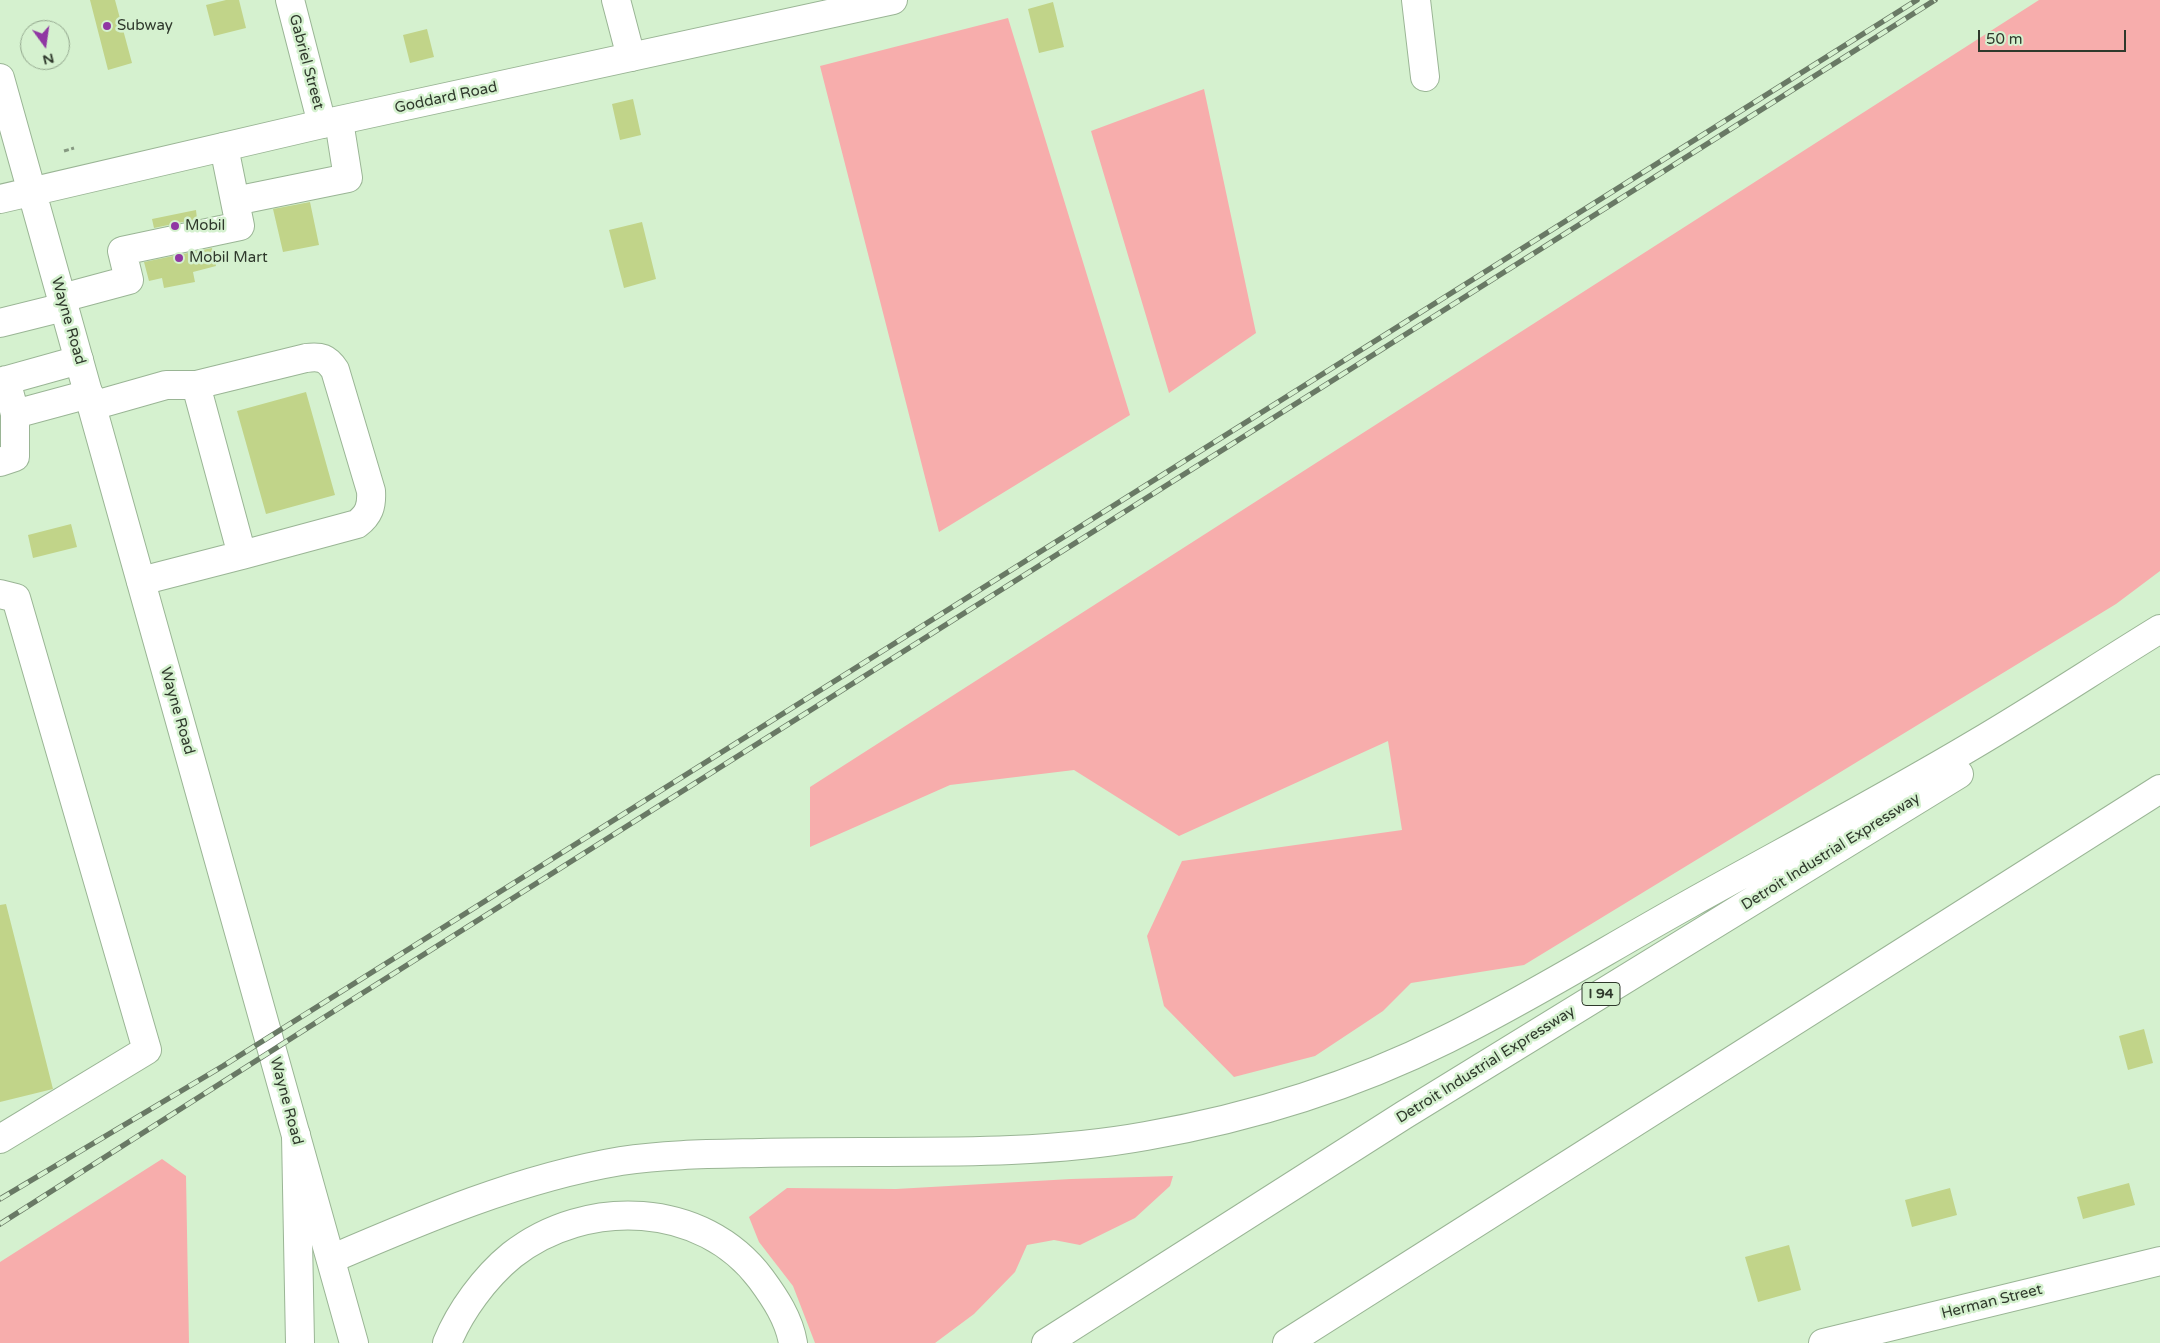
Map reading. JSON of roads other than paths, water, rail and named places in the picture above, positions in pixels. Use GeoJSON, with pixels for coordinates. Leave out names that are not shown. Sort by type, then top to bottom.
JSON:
{"type":"FeatureCollection","features":[{"type":"Feature","properties":{"kind":"main road","name":"Gabriel Street"},"geometry":{"type":"LineString","coordinates":[[235,201],[348,178],[290,0]]}},
{"type":"Feature","properties":{"kind":"main road"},"geometry":{"type":"LineString","coordinates":[[616,0],[631,57]]}},
{"type":"Feature","properties":{"kind":"main road","name":"Goddard Road"},"geometry":{"type":"LineString","coordinates":[[0,199],[331,123],[894,0]]}},
{"type":"Feature","properties":{"kind":"main road"},"geometry":{"type":"LineString","coordinates":[[1416,0],[1425,77]]}},
{"type":"Feature","properties":{"kind":"main road","name":"Wayne Road"},"geometry":{"type":"LineString","coordinates":[[0,78],[354,1343]]}},
{"type":"Feature","properties":{"kind":"main road"},"geometry":{"type":"LineString","coordinates":[[0,323],[129,280],[122,251],[240,226],[224,147]]}},
{"type":"Feature","properties":{"kind":"main road"},"geometry":{"type":"LineString","coordinates":[[15,414],[166,385],[196,385],[306,358],[319,356],[329,360],[335,370],[371,491],[372,505],[366,517],[357,524],[141,582]]}},
{"type":"Feature","properties":{"kind":"main road"},"geometry":{"type":"LineString","coordinates":[[0,462],[16,458],[15,414],[3,381],[79,360]]}},
{"type":"Feature","properties":{"kind":"main road"},"geometry":{"type":"LineString","coordinates":[[196,385],[242,555]]}},
{"type":"Feature","properties":{"kind":"main road"},"geometry":{"type":"LineString","coordinates":[[0,594],[16,598],[147,1050],[0,1139]]}},
{"type":"Feature","properties":{"kind":"main road"},"geometry":{"type":"LineString","coordinates":[[330,1259],[504,1190],[562,1174],[621,1162],[677,1155],[932,1151],[1074,1146],[1144,1136],[1220,1120],[1368,1074],[1442,1042],[1513,1006],[1670,915],[1974,745],[2160,629]]}},
{"type":"Feature","properties":{"kind":"main road","name":"Detroit Industrial Expressway"},"geometry":{"type":"LineString","coordinates":[[1046,1343],[1404,1116],[2160,650]]}},
{"type":"Feature","properties":{"kind":"main road"},"geometry":{"type":"LineString","coordinates":[[1287,1343],[2160,789]]}},
{"type":"Feature","properties":{"kind":"main road"},"geometry":{"type":"LineString","coordinates":[[296,1135],[300,1343]]}},
{"type":"Feature","properties":{"kind":"main road"},"geometry":{"type":"LineString","coordinates":[[447,1343],[451,1332],[483,1285],[512,1255],[535,1240],[583,1221],[615,1216],[648,1215],[674,1220],[703,1231],[733,1249],[752,1267],[774,1297],[782,1310],[793,1343]]}},
{"type":"Feature","properties":{"kind":"main road","name":"Herman Street"},"geometry":{"type":"LineString","coordinates":[[1823,1343],[2160,1261]]}},
{"type":"Feature","properties":{"kind":"main road"},"geometry":{"type":"LineString","coordinates":[[1296,1343],[1322,1320]]}},
{"type":"Feature","properties":{"kind":"railway"},"geometry":{"type":"LineString","coordinates":[[0,1199],[223,1066],[1917,0]]}},
{"type":"Feature","properties":{"kind":"railway"},"geometry":{"type":"LineString","coordinates":[[0,1224],[1935,0]]}},
{"type":"Feature","properties":{"kind":"place","name":"Subway"},"geometry":{"type":"Point","coordinates":[107,26]}},
{"type":"Feature","properties":{"kind":"place","name":"Mobil"},"geometry":{"type":"Point","coordinates":[175,226]}},
{"type":"Feature","properties":{"kind":"place","name":"Mobil Mart"},"geometry":{"type":"Point","coordinates":[179,258]}}]}
